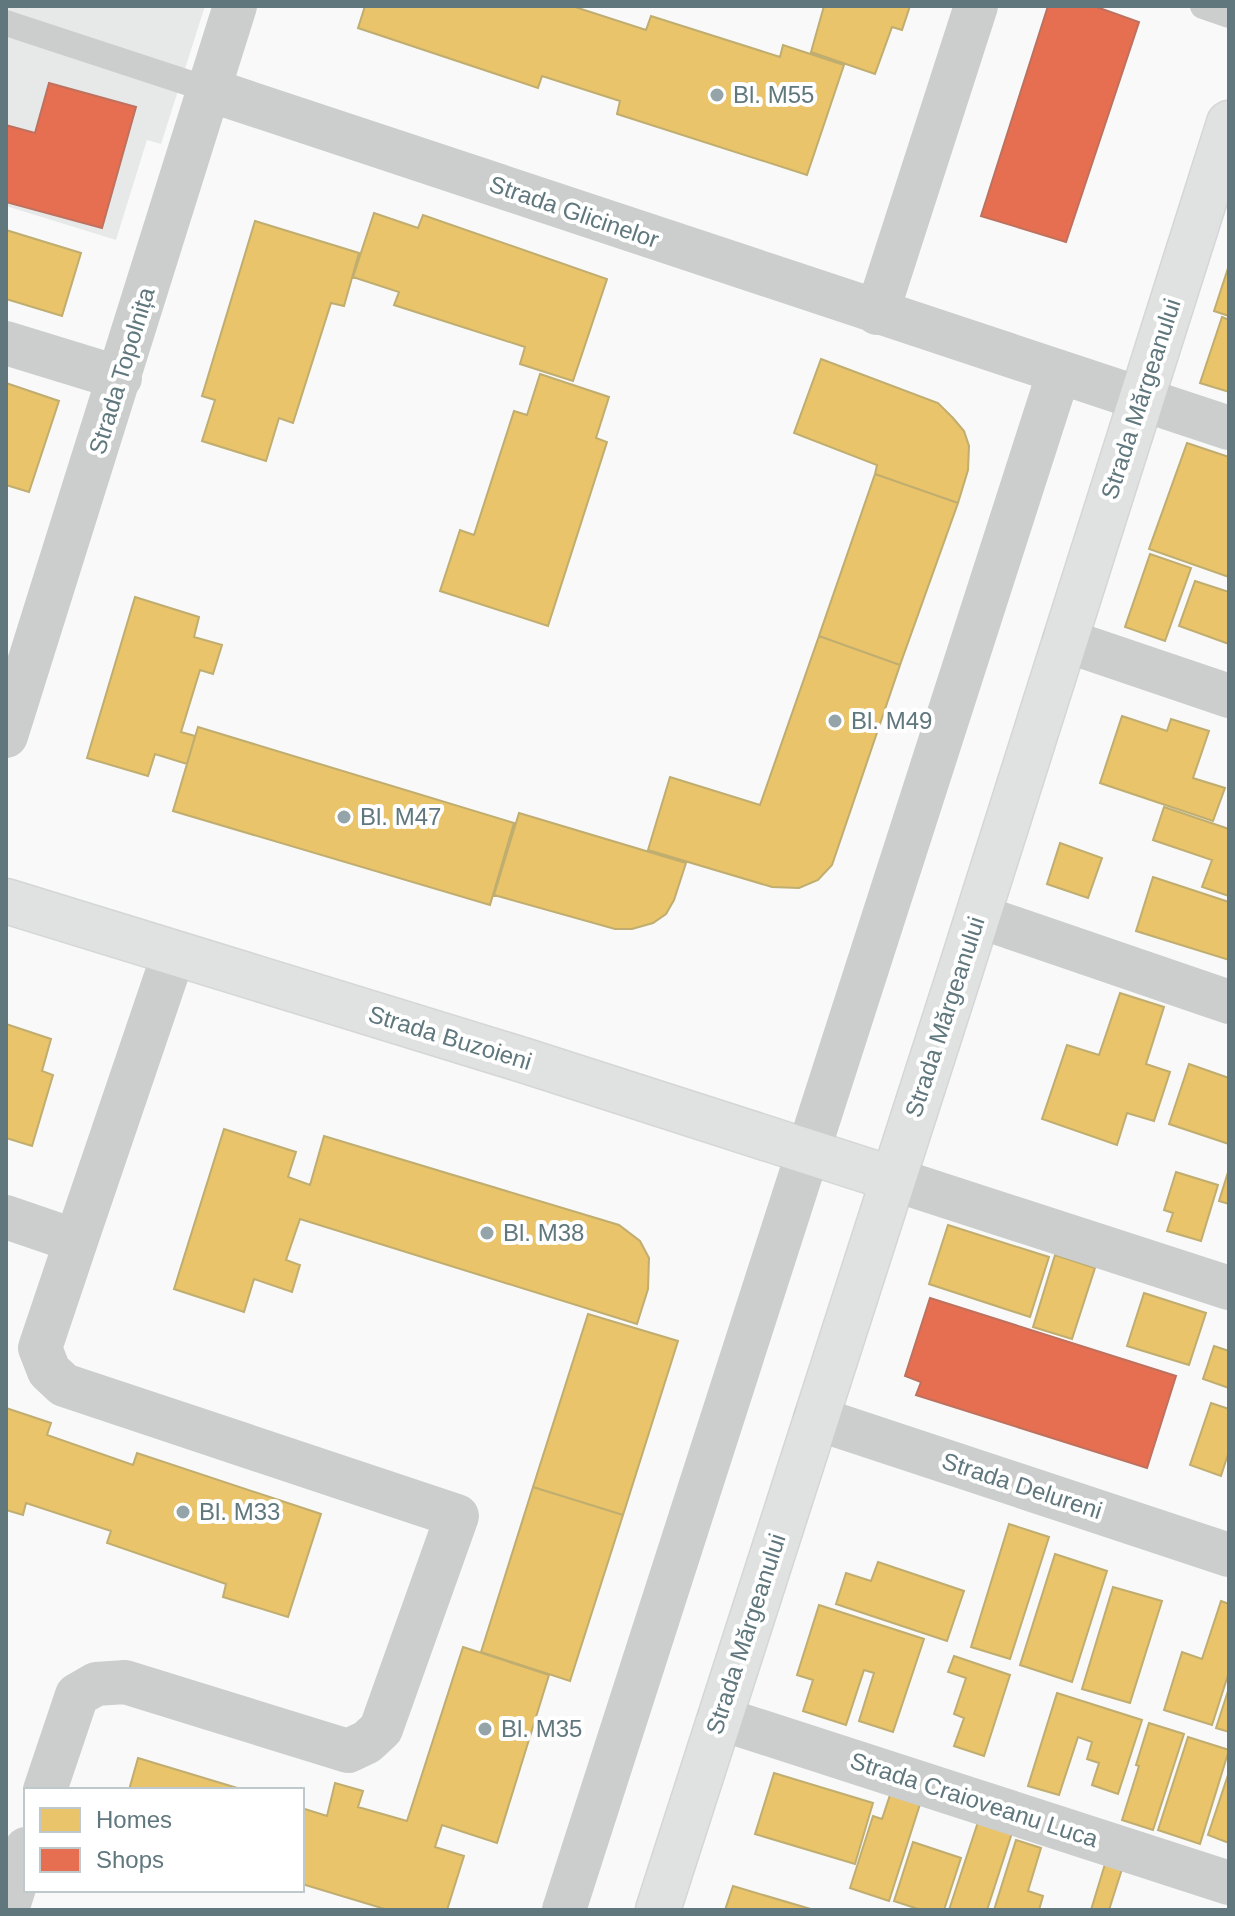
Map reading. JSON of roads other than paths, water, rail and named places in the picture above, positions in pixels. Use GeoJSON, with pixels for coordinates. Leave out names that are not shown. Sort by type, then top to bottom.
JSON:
{"type":"FeatureCollection","features":[{"type":"Feature","properties":{"kind":"street","name":"Strada Topolnița"},"geometry":{"type":"LineString","coordinates":[[6,736],[235,6]]}},
{"type":"Feature","properties":{"kind":"street"},"geometry":{"type":"LineString","coordinates":[[877,313],[976,6]]}},
{"type":"Feature","properties":{"kind":"street","name":"Strada Glicinelor"},"geometry":{"type":"LineString","coordinates":[[210,90],[1229,428]]}},
{"type":"Feature","properties":{"kind":"street","name":"Strada Mărgeanului"},"geometry":{"type":"LineString","coordinates":[[658,1910],[1229,123]]}},
{"type":"Feature","properties":{"kind":"street"},"geometry":{"type":"LineString","coordinates":[[6,343],[120,378]]}},
{"type":"Feature","properties":{"kind":"street"},"geometry":{"type":"LineString","coordinates":[[564,1910],[1059,372]]}},
{"type":"Feature","properties":{"kind":"street"},"geometry":{"type":"LineString","coordinates":[[1064,640],[1229,696]]}},
{"type":"Feature","properties":{"kind":"street","name":"Strada Buzoieni"},"geometry":{"type":"LineString","coordinates":[[6,901],[893,1179]]}},
{"type":"Feature","properties":{"kind":"street"},"geometry":{"type":"LineString","coordinates":[[978,916],[1229,1002]]}},
{"type":"Feature","properties":{"kind":"street"},"geometry":{"type":"LineString","coordinates":[[46,1788],[77,1695],[96,1684],[125,1682],[348,1751],[367,1742],[381,1729],[457,1516],[64,1385],[49,1371],[40,1348],[174,953]]}},
{"type":"Feature","properties":{"kind":"street"},"geometry":{"type":"LineString","coordinates":[[893,1179],[1229,1288]]}},
{"type":"Feature","properties":{"kind":"street"},"geometry":{"type":"LineString","coordinates":[[6,1217],[76,1241]]}},
{"type":"Feature","properties":{"kind":"street","name":"Strada Delureni"},"geometry":{"type":"LineString","coordinates":[[815,1418],[1229,1555]]}},
{"type":"Feature","properties":{"kind":"street","name":"Strada Craioveanu Luca"},"geometry":{"type":"LineString","coordinates":[[719,1718],[1229,1883]]}},
{"type":"Feature","properties":{"kind":"street"},"geometry":{"type":"LineString","coordinates":[[7,1910],[24,1855]]}},
{"type":"Feature","properties":{"kind":"lane"},"geometry":{"type":"LineString","coordinates":[[1203,6],[1229,15]]}},
{"type":"Feature","properties":{"kind":"lane","name":"Strada Glicinelor"},"geometry":{"type":"LineString","coordinates":[[6,23],[210,90]]}},
{"type":"Feature","properties":{"kind":"place","name":"Bl. M55"},"geometry":{"type":"Point","coordinates":[717,95]}},
{"type":"Feature","properties":{"kind":"place","name":"Bl. M49"},"geometry":{"type":"Point","coordinates":[835,721]}},
{"type":"Feature","properties":{"kind":"place","name":"Bl. M47"},"geometry":{"type":"Point","coordinates":[344,817]}},
{"type":"Feature","properties":{"kind":"place","name":"Bl. M38"},"geometry":{"type":"Point","coordinates":[487,1233]}},
{"type":"Feature","properties":{"kind":"place","name":"Bl. M33"},"geometry":{"type":"Point","coordinates":[183,1512]}},
{"type":"Feature","properties":{"kind":"place","name":"Bl. M35"},"geometry":{"type":"Point","coordinates":[485,1729]}}]}
